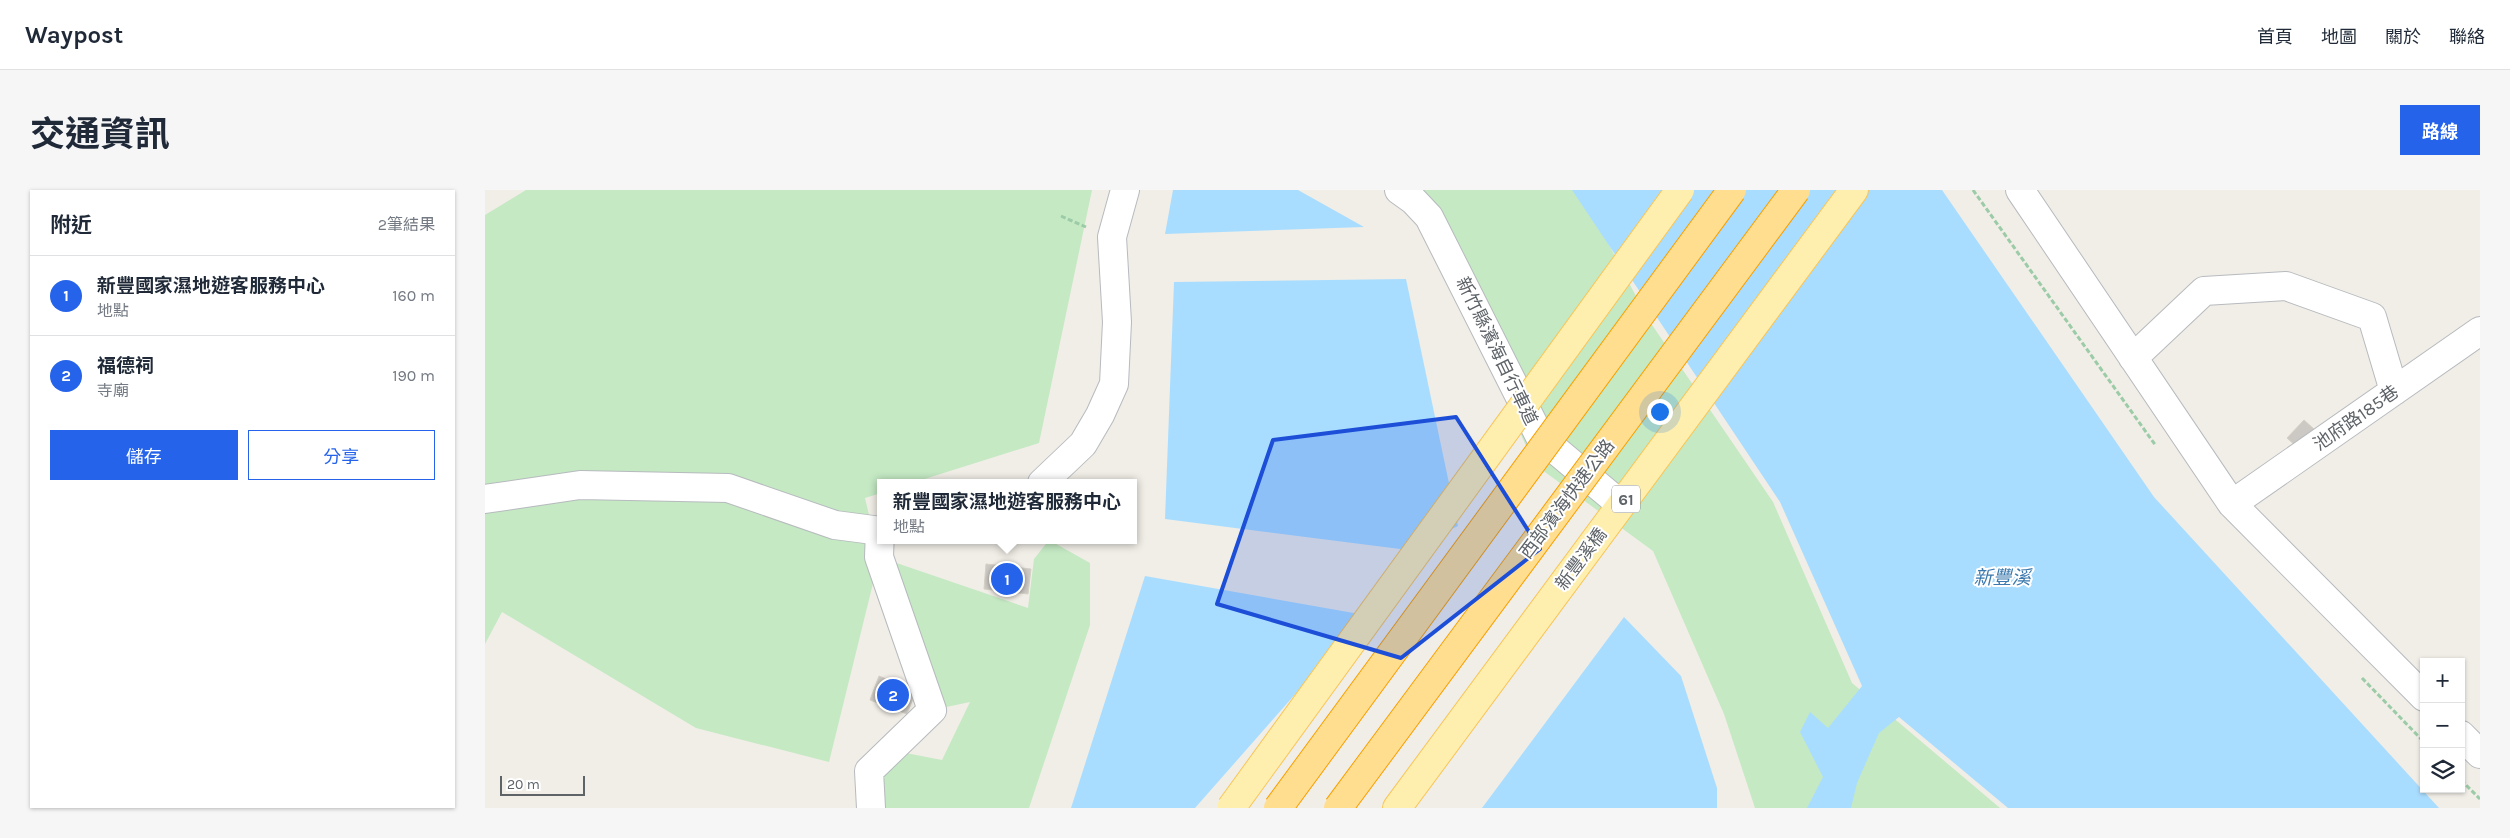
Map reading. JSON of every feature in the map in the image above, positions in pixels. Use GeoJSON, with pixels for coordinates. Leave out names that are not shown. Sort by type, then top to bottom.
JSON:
{"type":"FeatureCollection","features":[{"type":"Feature","properties":{"kind":"highway"},"geometry":{"type":"LineString","coordinates":[[1279,808],[1732,190]]}},
{"type":"Feature","properties":{"kind":"highway","name":"西部濱海快速公路"},"geometry":{"type":"LineString","coordinates":[[1338,808],[1796,190]]}},
{"type":"Feature","properties":{"kind":"main road"},"geometry":{"type":"LineString","coordinates":[[1231,808],[1680,190]]}},
{"type":"Feature","properties":{"kind":"main road","name":"新豐溪橋"},"geometry":{"type":"LineString","coordinates":[[1397,808],[1854,190]]}},
{"type":"Feature","properties":{"kind":"street"},"geometry":{"type":"LineString","coordinates":[[1046,479],[1083,444],[1100,415],[1114,384],[1117,322],[1112,237],[1125,190]]}},
{"type":"Feature","properties":{"kind":"street","name":"新竹縣濱海自行車道"},"geometry":{"type":"LineString","coordinates":[[1399,190],[1413,200],[1429,217],[1540,437],[1613,498]]}},
{"type":"Feature","properties":{"kind":"street"},"geometry":{"type":"LineString","coordinates":[[2020,190],[2231,504],[2420,693]]}},
{"type":"Feature","properties":{"kind":"street"},"geometry":{"type":"LineString","coordinates":[[2133,358],[2204,291],[2286,286],[2372,317],[2394,391]]}},
{"type":"Feature","properties":{"kind":"street","name":"池府路185巷"},"geometry":{"type":"LineString","coordinates":[[2231,504],[2480,331]]}},
{"type":"Feature","properties":{"kind":"street"},"geometry":{"type":"LineString","coordinates":[[485,499],[580,485],[727,488],[835,525],[877,530]]}},
{"type":"Feature","properties":{"kind":"street"},"geometry":{"type":"LineString","coordinates":[[871,808],[869,771],[932,710],[879,557],[880,544]]}},
{"type":"Feature","properties":{"kind":"street"},"geometry":{"type":"LineString","coordinates":[[2465,739],[2480,754]]}},
{"type":"Feature","properties":{"kind":"path"},"geometry":{"type":"LineString","coordinates":[[2465,784],[2480,799]]}},
{"type":"Feature","properties":{"kind":"highlighted area"},"geometry":{"type":"Polygon","coordinates":[[[1456,417],[1540,549],[1401,658],[1217,604],[1273,440],[1456,417]]]}},
{"type":"Feature","properties":{"kind":"green space"},"geometry":{"type":"Polygon","coordinates":[[[526,190],[1092,190],[1039,443],[925,479],[877,479],[877,494],[865,498],[879,557],[1028,608],[1034,559],[1046,544],[1056,544],[1090,563],[1090,625],[1029,808],[871,808],[890,750],[942,760],[970,702],[932,710],[879,559],[829,762],[696,728],[502,612],[485,644],[485,215],[526,190]]]}},
{"type":"Feature","properties":{"kind":"green space"},"geometry":{"type":"Polygon","coordinates":[[[1413,190],[1580,190],[1648,319],[1773,502],[1852,683],[2000,808],[1755,808],[1724,714],[1653,551],[1534,464],[1413,190]]]}},
{"type":"Feature","properties":{"kind":"water"},"geometry":{"type":"Polygon","coordinates":[[[1173,190],[1298,190],[1364,227],[1165,234],[1173,190]]]}},
{"type":"Feature","properties":{"kind":"water","name":"新豐溪"},"geometry":{"type":"Polygon","coordinates":[[[1572,190],[1942,190],[2154,497],[2420,787],[2420,793],[2425,793],[2439,808],[2008,808],[1899,717],[1879,733],[1857,783],[1851,808],[1807,808],[1823,777],[1800,732],[1810,712],[1828,728],[1862,686],[1780,502],[1572,190]]]}},
{"type":"Feature","properties":{"kind":"water"},"geometry":{"type":"Polygon","coordinates":[[[1406,279],[1458,526],[1408,550],[1165,519],[1174,282],[1406,279]]]}},
{"type":"Feature","properties":{"kind":"water"},"geometry":{"type":"Polygon","coordinates":[[[1145,576],[1365,615],[1195,808],[1071,808],[1145,576]]]}},
{"type":"Feature","properties":{"kind":"water"},"geometry":{"type":"Polygon","coordinates":[[[1624,617],[1681,676],[1717,788],[1717,808],[1482,808],[1624,617]]]}},
{"type":"Feature","properties":{"kind":"building"},"geometry":{"type":"Polygon","coordinates":[[[2304,420],[2315,430],[2298,448],[2287,438],[2304,420]]]}},
{"type":"Feature","properties":{"kind":"building"},"geometry":{"type":"Polygon","coordinates":[[[986,564],[1031,569],[1028,594],[984,589],[986,564]]]}},
{"type":"Feature","properties":{"kind":"building"},"geometry":{"type":"Polygon","coordinates":[[[879,676],[916,691],[907,714],[870,700],[879,676]]]}},
{"type":"Feature","properties":{"kind":"place","name":"新豐國家濕地遊客服務中心"},"geometry":{"type":"Point","coordinates":[1007,579]}},
{"type":"Feature","properties":{"kind":"place","name":"福德祠"},"geometry":{"type":"Point","coordinates":[893,695]}}]}
